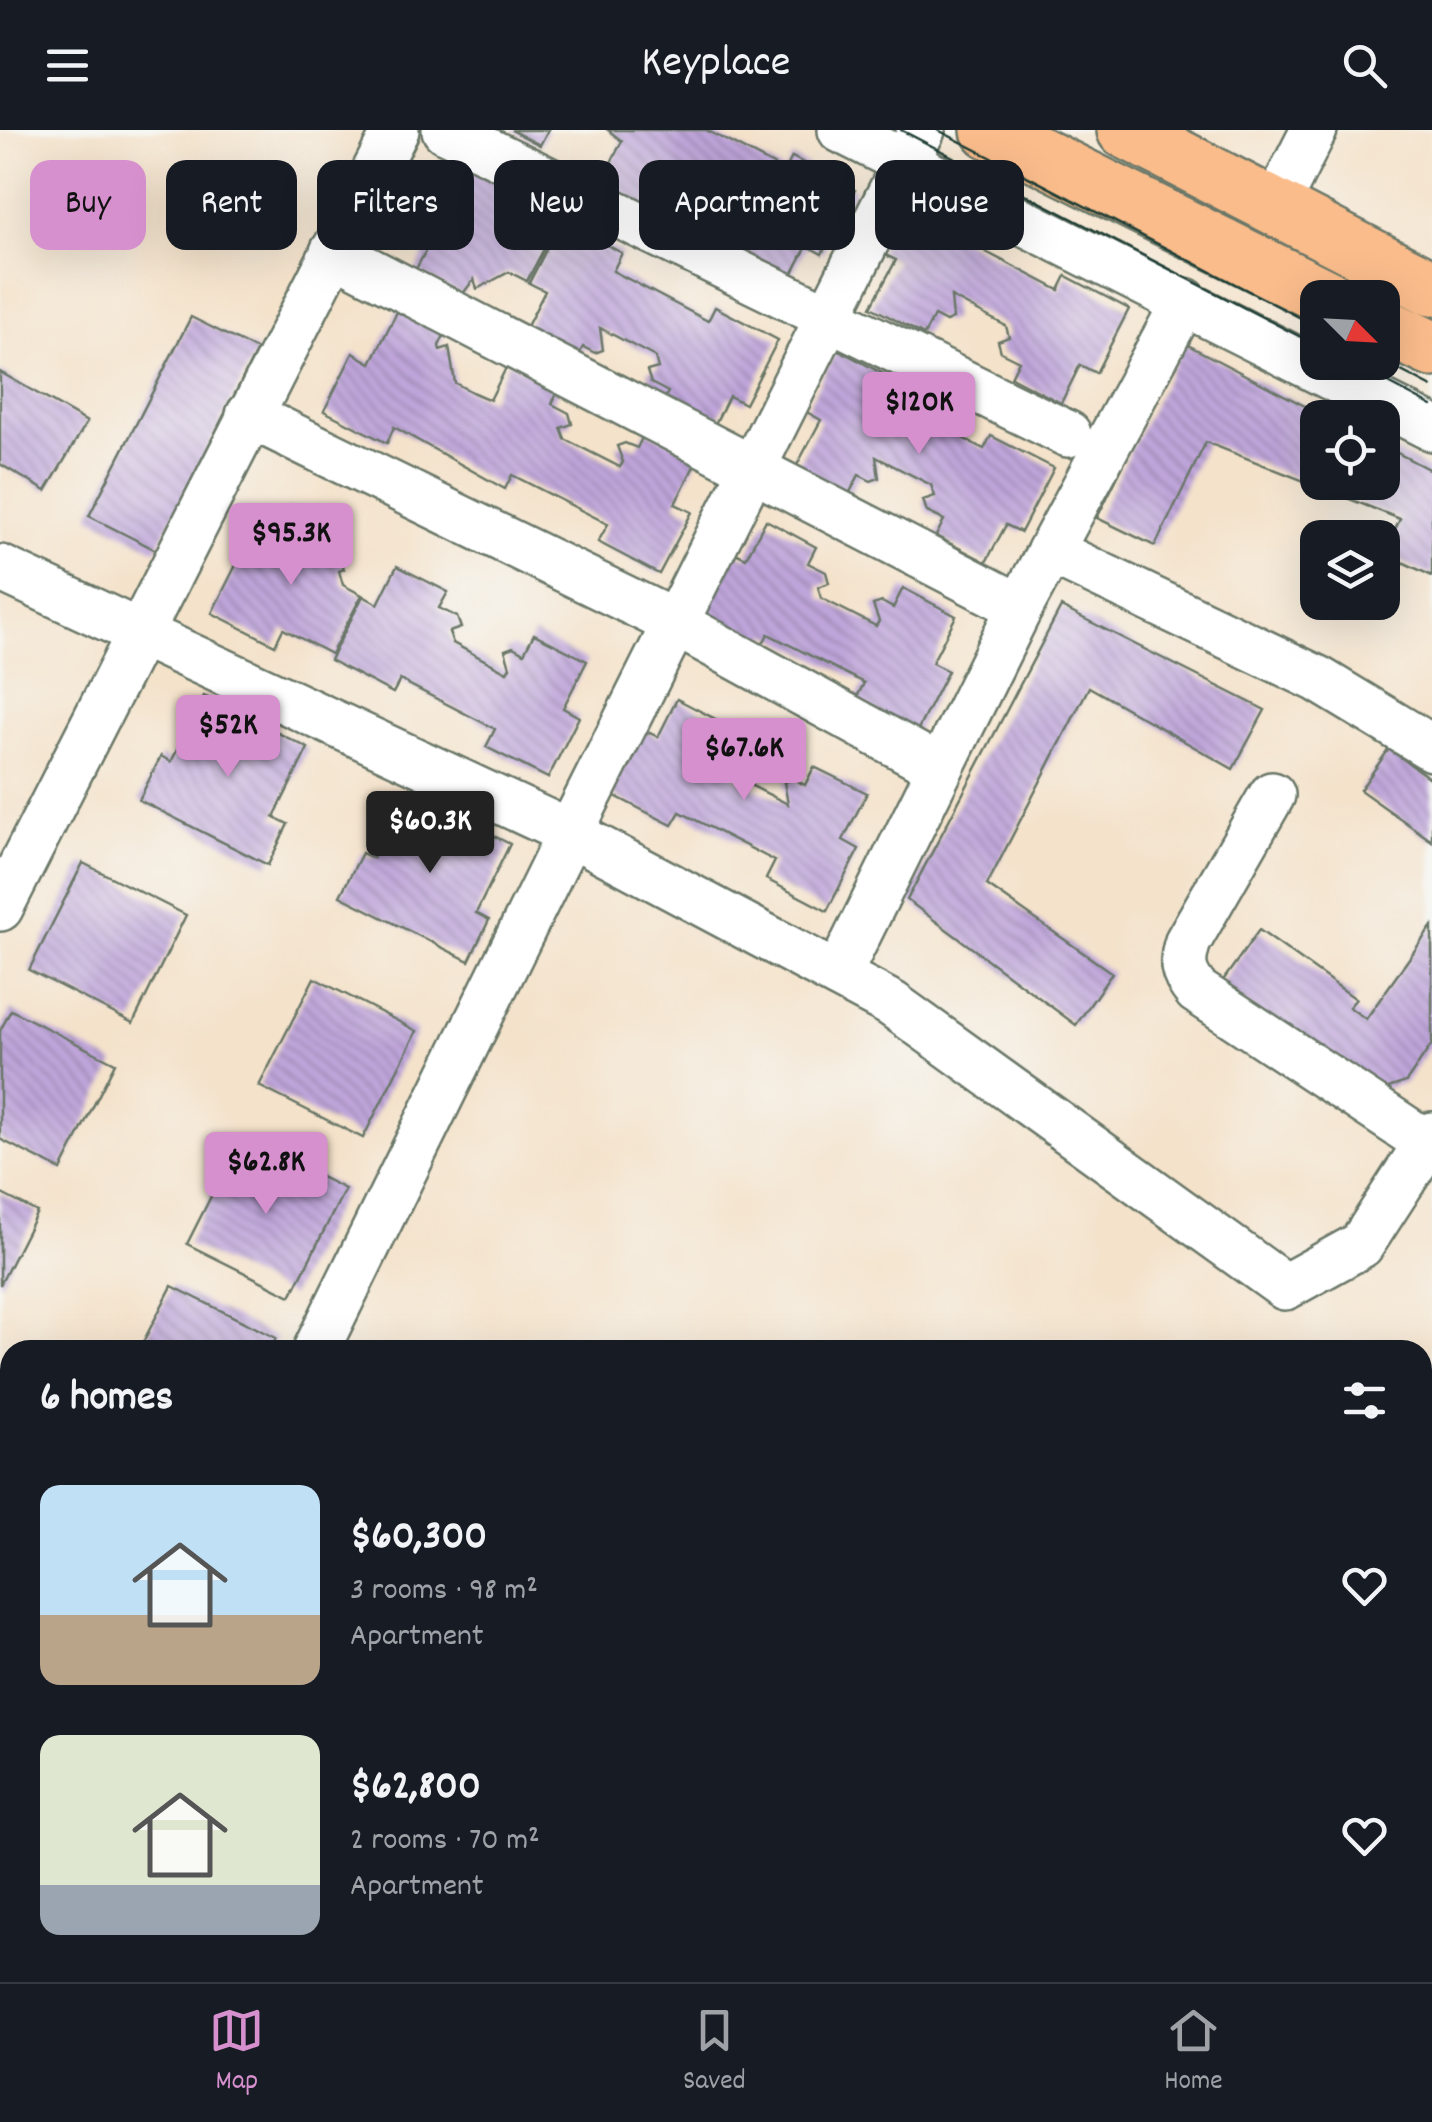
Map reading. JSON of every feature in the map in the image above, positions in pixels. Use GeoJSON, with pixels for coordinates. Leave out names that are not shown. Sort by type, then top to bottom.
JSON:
{"type":"FeatureCollection","features":[{"type":"Feature","properties":{"kind":"main road"},"geometry":{"type":"LineString","coordinates":[[989,130],[1300,285]]}},
{"type":"Feature","properties":{"kind":"main road"},"geometry":{"type":"LineString","coordinates":[[1124,130],[1432,288]]}},
{"type":"Feature","properties":{"kind":"main road"},"geometry":{"type":"LineString","coordinates":[[1400,334],[1432,350]]}},
{"type":"Feature","properties":{"kind":"street"},"geometry":{"type":"LineString","coordinates":[[0,908],[138,630],[396,130]]}},
{"type":"Feature","properties":{"kind":"street"},"geometry":{"type":"LineString","coordinates":[[446,130],[1068,434]]}},
{"type":"Feature","properties":{"kind":"street"},"geometry":{"type":"LineString","coordinates":[[840,130],[913,147],[1185,301],[1432,428]]}},
{"type":"Feature","properties":{"kind":"street"},"geometry":{"type":"LineString","coordinates":[[1275,207],[1314,130]]}},
{"type":"Feature","properties":{"kind":"street"},"geometry":{"type":"LineString","coordinates":[[321,1340],[913,147]]}},
{"type":"Feature","properties":{"kind":"street"},"geometry":{"type":"LineString","coordinates":[[333,252],[1020,607]]}},
{"type":"Feature","properties":{"kind":"street"},"geometry":{"type":"LineString","coordinates":[[838,976],[1020,607],[1185,301]]}},
{"type":"Feature","properties":{"kind":"street"},"geometry":{"type":"LineString","coordinates":[[249,416],[675,623],[940,768]]}},
{"type":"Feature","properties":{"kind":"street"},"geometry":{"type":"LineString","coordinates":[[1050,551],[1318,679],[1432,748]]}},
{"type":"Feature","properties":{"kind":"street"},"geometry":{"type":"LineString","coordinates":[[0,568],[570,833],[892,1004],[1286,1287],[1360,1244],[1430,1139],[1197,991],[1186,978],[1182,960],[1188,941],[1272,795]]}},
{"type":"Feature","properties":{"kind":"building"},"geometry":{"type":"Polygon","coordinates":[[[511,130],[548,130],[540,145],[511,130]]]}},
{"type":"Feature","properties":{"kind":"building"},"geometry":{"type":"Polygon","coordinates":[[[608,130],[706,130],[764,160],[639,160],[639,210],[619,199],[619,160],[612,160],[622,141],[608,130]]]}},
{"type":"Feature","properties":{"kind":"building"},"geometry":{"type":"Polygon","coordinates":[[[454,149],[494,169],[494,250],[543,250],[527,281],[509,272],[477,289],[474,279],[462,295],[415,271],[426,250],[474,250],[474,160],[448,160],[454,149]]]}},
{"type":"Feature","properties":{"kind":"building"},"geometry":{"type":"Polygon","coordinates":[[[546,250],[616,250],[622,253],[613,271],[708,321],[715,307],[778,340],[745,404],[729,396],[710,434],[660,408],[668,392],[651,383],[647,371],[658,368],[655,357],[600,328],[603,350],[595,353],[583,347],[573,366],[521,338],[545,291],[529,283],[546,250]]]}},
{"type":"Feature","properties":{"kind":"building"},"geometry":{"type":"Polygon","coordinates":[[[741,250],[805,250],[787,284],[737,258],[741,250]]]}},
{"type":"Feature","properties":{"kind":"building"},"geometry":{"type":"Polygon","coordinates":[[[982,250],[1059,290],[1066,276],[1129,309],[1096,373],[1080,365],[1061,403],[1011,377],[1019,361],[1001,352],[998,341],[1009,337],[1006,326],[951,297],[953,319],[946,322],[934,316],[924,335],[871,307],[896,260],[879,252],[982,250]]]}},
{"type":"Feature","properties":{"kind":"building"},"geometry":{"type":"Polygon","coordinates":[[[399,308],[446,331],[440,350],[449,347],[455,383],[474,393],[490,400],[509,362],[559,388],[552,404],[569,413],[572,424],[561,428],[565,439],[620,467],[623,462],[617,446],[625,443],[637,448],[646,430],[699,456],[675,504],[692,512],[659,574],[598,542],[608,524],[512,475],[505,489],[394,427],[387,443],[324,411],[353,353],[371,363],[399,308]]]}},
{"type":"Feature","properties":{"kind":"building"},"geometry":{"type":"Polygon","coordinates":[[[191,317],[257,350],[156,550],[89,516],[191,317]]]}},
{"type":"Feature","properties":{"kind":"building"},"geometry":{"type":"Polygon","coordinates":[[[1184,343],[1300,403],[1300,479],[1206,442],[1155,546],[1097,518],[1184,343]]]}},
{"type":"Feature","properties":{"kind":"building"},"geometry":{"type":"Polygon","coordinates":[[[837,349],[898,382],[889,400],[984,449],[991,436],[1054,468],[1021,532],[1006,525],[986,562],[936,536],[944,520],[927,512],[923,500],[935,496],[931,485],[876,457],[879,478],[871,481],[859,475],[849,494],[796,467],[821,420],[805,411],[837,349]]]}},
{"type":"Feature","properties":{"kind":"building"},"geometry":{"type":"Polygon","coordinates":[[[0,372],[87,422],[46,491],[0,464],[0,372]]]}},
{"type":"Feature","properties":{"kind":"building"},"geometry":{"type":"Polygon","coordinates":[[[1400,454],[1432,471],[1432,576],[1400,561],[1400,519],[1352,500],[1400,500],[1400,454]]]}},
{"type":"Feature","properties":{"kind":"building"},"geometry":{"type":"Polygon","coordinates":[[[287,509],[334,534],[327,548],[328,552],[338,549],[344,569],[339,571],[343,585],[362,595],[331,654],[283,629],[275,645],[212,613],[241,555],[259,565],[287,509]]]}},
{"type":"Feature","properties":{"kind":"building"},"geometry":{"type":"Polygon","coordinates":[[[766,520],[816,547],[808,563],[826,572],[829,583],[818,587],[821,598],[876,626],[879,621],[873,605],[882,602],[893,608],[903,588],[956,616],[932,663],[948,671],[916,733],[855,701],[864,683],[768,634],[761,647],[698,615],[731,551],[746,558],[766,520]]]}},
{"type":"Feature","properties":{"kind":"building"},"geometry":{"type":"Polygon","coordinates":[[[397,566],[448,592],[439,608],[457,617],[461,628],[449,632],[453,643],[507,672],[510,667],[505,650],[513,647],[524,653],[534,634],[587,661],[563,708],[579,717],[548,778],[486,747],[495,729],[400,680],[393,693],[330,660],[363,596],[378,604],[397,566]]]}},
{"type":"Feature","properties":{"kind":"building"},"geometry":{"type":"Polygon","coordinates":[[[1061,607],[1265,710],[1233,769],[1089,687],[987,885],[1112,973],[1076,1025],[907,900],[1061,607]]]}},
{"type":"Feature","properties":{"kind":"building"},"geometry":{"type":"Polygon","coordinates":[[[204,696],[308,748],[274,817],[288,824],[268,865],[139,800],[161,756],[171,762],[204,696]]]}},
{"type":"Feature","properties":{"kind":"building"},"geometry":{"type":"Polygon","coordinates":[[[677,699],[727,725],[719,740],[737,749],[740,761],[729,764],[732,776],[788,804],[784,782],[793,779],[805,785],[814,767],[867,793],[843,840],[859,849],[827,911],[766,879],[775,861],[680,812],[672,825],[609,793],[642,729],[658,737],[677,699]]]}},
{"type":"Feature","properties":{"kind":"building"},"geometry":{"type":"Polygon","coordinates":[[[1389,749],[1432,780],[1432,841],[1360,790],[1389,749]]]}},
{"type":"Feature","properties":{"kind":"building"},"geometry":{"type":"Polygon","coordinates":[[[406,792],[510,844],[476,913],[489,920],[469,961],[340,896],[362,853],[373,858],[406,792]]]}},
{"type":"Feature","properties":{"kind":"building"},"geometry":{"type":"Polygon","coordinates":[[[83,863],[186,915],[133,1023],[29,970],[83,863]]]}},
{"type":"Feature","properties":{"kind":"building"},"geometry":{"type":"Polygon","coordinates":[[[1432,926],[1432,1044],[1406,1082],[1371,1094],[1219,986],[1259,930],[1356,999],[1349,1007],[1366,1019],[1432,926]]]}},
{"type":"Feature","properties":{"kind":"building"},"geometry":{"type":"Polygon","coordinates":[[[314,978],[417,1031],[363,1138],[259,1086],[314,978]]]}},
{"type":"Feature","properties":{"kind":"building"},"geometry":{"type":"Polygon","coordinates":[[[11,1010],[115,1063],[61,1170],[0,1139],[0,1031],[11,1010]]]}},
{"type":"Feature","properties":{"kind":"building"},"geometry":{"type":"Polygon","coordinates":[[[241,1137],[345,1189],[291,1296],[187,1244],[241,1137]]]}},
{"type":"Feature","properties":{"kind":"building"},"geometry":{"type":"Polygon","coordinates":[[[0,1193],[37,1212],[0,1285],[0,1193]]]}},
{"type":"Feature","properties":{"kind":"building"},"geometry":{"type":"Polygon","coordinates":[[[172,1286],[276,1338],[275,1340],[144,1340],[172,1286]]]}},
{"type":"Feature","properties":{"kind":"tram line"},"geometry":{"type":"LineString","coordinates":[[901,130],[1300,337]]}},
{"type":"Feature","properties":{"kind":"tram line"},"geometry":{"type":"LineString","coordinates":[[938,130],[1300,318]]}},
{"type":"Feature","properties":{"kind":"tram line"},"geometry":{"type":"LineString","coordinates":[[1400,370],[1432,387]]}},
{"type":"Feature","properties":{"kind":"tram line"},"geometry":{"type":"LineString","coordinates":[[1383,380],[1432,406]]}}]}
